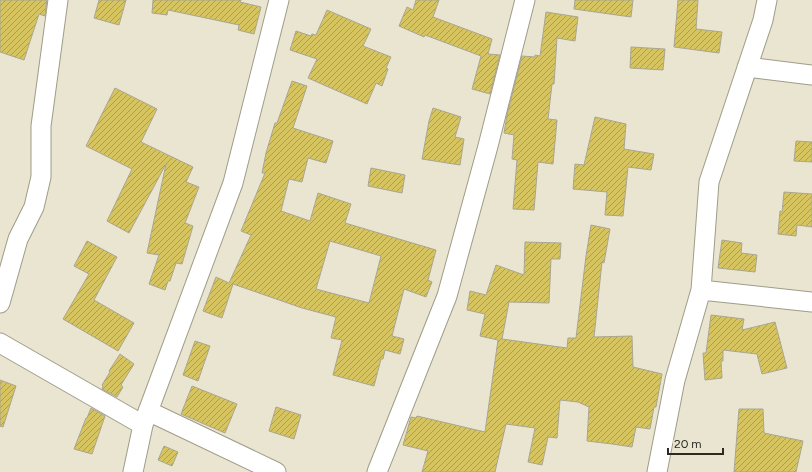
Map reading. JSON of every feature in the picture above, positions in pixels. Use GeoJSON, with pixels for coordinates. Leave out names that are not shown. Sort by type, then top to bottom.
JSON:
{"type":"FeatureCollection","features":[{"type":"Feature","properties":{"kind":"street"},"geometry":{"type":"LineString","coordinates":[[0,303],[18,239],[34,207],[41,177],[41,126],[58,0]]}},
{"type":"Feature","properties":{"kind":"street"},"geometry":{"type":"LineString","coordinates":[[133,472],[146,418],[233,183],[279,0]]}},
{"type":"Feature","properties":{"kind":"street"},"geometry":{"type":"LineString","coordinates":[[377,472],[447,296],[526,0]]}},
{"type":"Feature","properties":{"kind":"street"},"geometry":{"type":"LineString","coordinates":[[657,472],[675,380],[701,290],[709,182],[763,20],[767,0]]}},
{"type":"Feature","properties":{"kind":"street"},"geometry":{"type":"LineString","coordinates":[[747,67],[812,75]]}},
{"type":"Feature","properties":{"kind":"street"},"geometry":{"type":"LineString","coordinates":[[701,290],[812,302]]}},
{"type":"Feature","properties":{"kind":"street"},"geometry":{"type":"LineString","coordinates":[[0,342],[146,418],[276,472]]}},
{"type":"Feature","properties":{"kind":"building"},"geometry":{"type":"Polygon","coordinates":[[[0,0],[47,0],[45,16],[39,14],[24,60],[0,52],[0,0]]]}},
{"type":"Feature","properties":{"kind":"building"},"geometry":{"type":"Polygon","coordinates":[[[99,0],[126,0],[119,25],[94,18],[99,0]]]}},
{"type":"Feature","properties":{"kind":"building"},"geometry":{"type":"Polygon","coordinates":[[[153,0],[241,0],[240,2],[261,7],[254,34],[238,30],[239,25],[168,10],[167,15],[152,13],[153,0]]]}},
{"type":"Feature","properties":{"kind":"building"},"geometry":{"type":"Polygon","coordinates":[[[416,0],[439,0],[433,17],[492,39],[488,54],[500,55],[490,94],[472,89],[481,56],[425,35],[424,37],[399,26],[407,7],[413,10],[416,0]]]}},
{"type":"Feature","properties":{"kind":"building"},"geometry":{"type":"Polygon","coordinates":[[[575,0],[633,0],[631,17],[574,9],[575,0]]]}},
{"type":"Feature","properties":{"kind":"building"},"geometry":{"type":"Polygon","coordinates":[[[678,0],[698,0],[696,29],[722,32],[719,53],[674,47],[678,0]]]}},
{"type":"Feature","properties":{"kind":"building"},"geometry":{"type":"Polygon","coordinates":[[[327,10],[371,29],[363,46],[391,57],[386,68],[388,69],[382,86],[376,83],[367,104],[308,78],[317,59],[290,50],[296,31],[311,36],[312,34],[316,35],[327,10]]]}},
{"type":"Feature","properties":{"kind":"building"},"geometry":{"type":"Polygon","coordinates":[[[546,12],[578,17],[575,41],[557,38],[554,84],[552,84],[548,119],[557,120],[553,164],[538,162],[534,210],[513,209],[517,160],[512,159],[514,135],[504,133],[507,115],[522,56],[540,56],[546,12]]]}},
{"type":"Feature","properties":{"kind":"building"},"geometry":{"type":"Polygon","coordinates":[[[631,47],[665,49],[663,70],[630,68],[631,47]]]}},
{"type":"Feature","properties":{"kind":"building"},"geometry":{"type":"Polygon","coordinates":[[[292,81],[307,86],[293,128],[333,141],[326,163],[308,158],[302,182],[289,179],[281,211],[310,221],[318,193],[351,204],[345,223],[436,250],[428,280],[432,282],[426,297],[404,289],[392,336],[404,339],[400,354],[385,350],[374,386],[333,375],[342,340],[331,338],[336,317],[302,308],[233,284],[222,318],[203,311],[216,277],[229,283],[251,235],[241,231],[265,173],[262,173],[266,153],[275,123],[277,123],[292,81]],[[330,241],[316,289],[369,303],[381,256],[330,241]]]}},
{"type":"Feature","properties":{"kind":"building"},"geometry":{"type":"Polygon","coordinates":[[[115,88],[157,109],[141,142],[193,167],[186,182],[199,187],[185,223],[193,226],[182,264],[176,263],[170,281],[168,281],[165,290],[149,284],[159,255],[147,253],[166,164],[129,233],[107,221],[132,169],[86,146],[115,88]]]}},
{"type":"Feature","properties":{"kind":"building"},"geometry":{"type":"Polygon","coordinates":[[[433,108],[461,117],[455,137],[464,139],[460,165],[422,159],[433,108]]]}},
{"type":"Feature","properties":{"kind":"building"},"geometry":{"type":"Polygon","coordinates":[[[595,117],[626,124],[624,149],[654,154],[651,170],[628,167],[623,216],[605,215],[607,192],[573,189],[575,164],[584,165],[595,117]]]}},
{"type":"Feature","properties":{"kind":"building"},"geometry":{"type":"Polygon","coordinates":[[[796,141],[812,142],[812,162],[794,161],[796,141]]]}},
{"type":"Feature","properties":{"kind":"building"},"geometry":{"type":"Polygon","coordinates":[[[371,168],[405,175],[402,193],[368,186],[371,168]]]}},
{"type":"Feature","properties":{"kind":"building"},"geometry":{"type":"Polygon","coordinates":[[[784,192],[812,194],[812,227],[797,225],[796,236],[778,234],[780,211],[782,212],[784,192]]]}},
{"type":"Feature","properties":{"kind":"building"},"geometry":{"type":"Polygon","coordinates":[[[591,225],[610,229],[604,263],[602,262],[594,337],[632,336],[633,367],[662,374],[650,429],[636,427],[632,447],[587,441],[589,407],[578,402],[560,400],[557,438],[548,437],[542,465],[528,462],[535,428],[506,424],[495,472],[422,472],[428,451],[403,445],[411,417],[416,418],[417,416],[485,432],[498,340],[480,336],[485,314],[467,310],[470,291],[486,295],[496,265],[524,275],[525,242],[561,243],[560,259],[551,259],[549,303],[509,302],[502,339],[567,348],[568,338],[576,338],[591,225]]]}},
{"type":"Feature","properties":{"kind":"building"},"geometry":{"type":"Polygon","coordinates":[[[722,240],[742,243],[741,253],[757,255],[755,272],[718,268],[722,240]]]}},
{"type":"Feature","properties":{"kind":"building"},"geometry":{"type":"Polygon","coordinates":[[[87,241],[117,257],[94,300],[134,323],[118,351],[63,319],[89,274],[74,266],[87,241]]]}},
{"type":"Feature","properties":{"kind":"building"},"geometry":{"type":"Polygon","coordinates":[[[711,315],[744,319],[742,330],[775,322],[787,368],[762,374],[757,354],[723,350],[723,361],[721,361],[722,378],[705,380],[703,353],[706,353],[711,315]]]}},
{"type":"Feature","properties":{"kind":"building"},"geometry":{"type":"Polygon","coordinates":[[[195,341],[210,346],[198,381],[183,375],[195,341]]]}},
{"type":"Feature","properties":{"kind":"building"},"geometry":{"type":"Polygon","coordinates":[[[120,354],[134,364],[121,385],[123,387],[117,397],[102,389],[102,385],[120,354]]]}},
{"type":"Feature","properties":{"kind":"building"},"geometry":{"type":"Polygon","coordinates":[[[0,380],[16,386],[3,427],[0,426],[0,380]]]}},
{"type":"Feature","properties":{"kind":"building"},"geometry":{"type":"Polygon","coordinates":[[[192,386],[237,404],[225,433],[181,414],[192,386]]]}},
{"type":"Feature","properties":{"kind":"building"},"geometry":{"type":"Polygon","coordinates":[[[276,407],[301,415],[294,439],[269,431],[276,407]]]}},
{"type":"Feature","properties":{"kind":"building"},"geometry":{"type":"Polygon","coordinates":[[[91,408],[105,416],[92,454],[74,449],[91,408]]]}},
{"type":"Feature","properties":{"kind":"building"},"geometry":{"type":"Polygon","coordinates":[[[739,409],[763,409],[764,433],[803,441],[796,472],[734,472],[739,409]]]}},
{"type":"Feature","properties":{"kind":"building"},"geometry":{"type":"Polygon","coordinates":[[[164,446],[178,452],[172,466],[158,460],[164,446]]]}}]}
